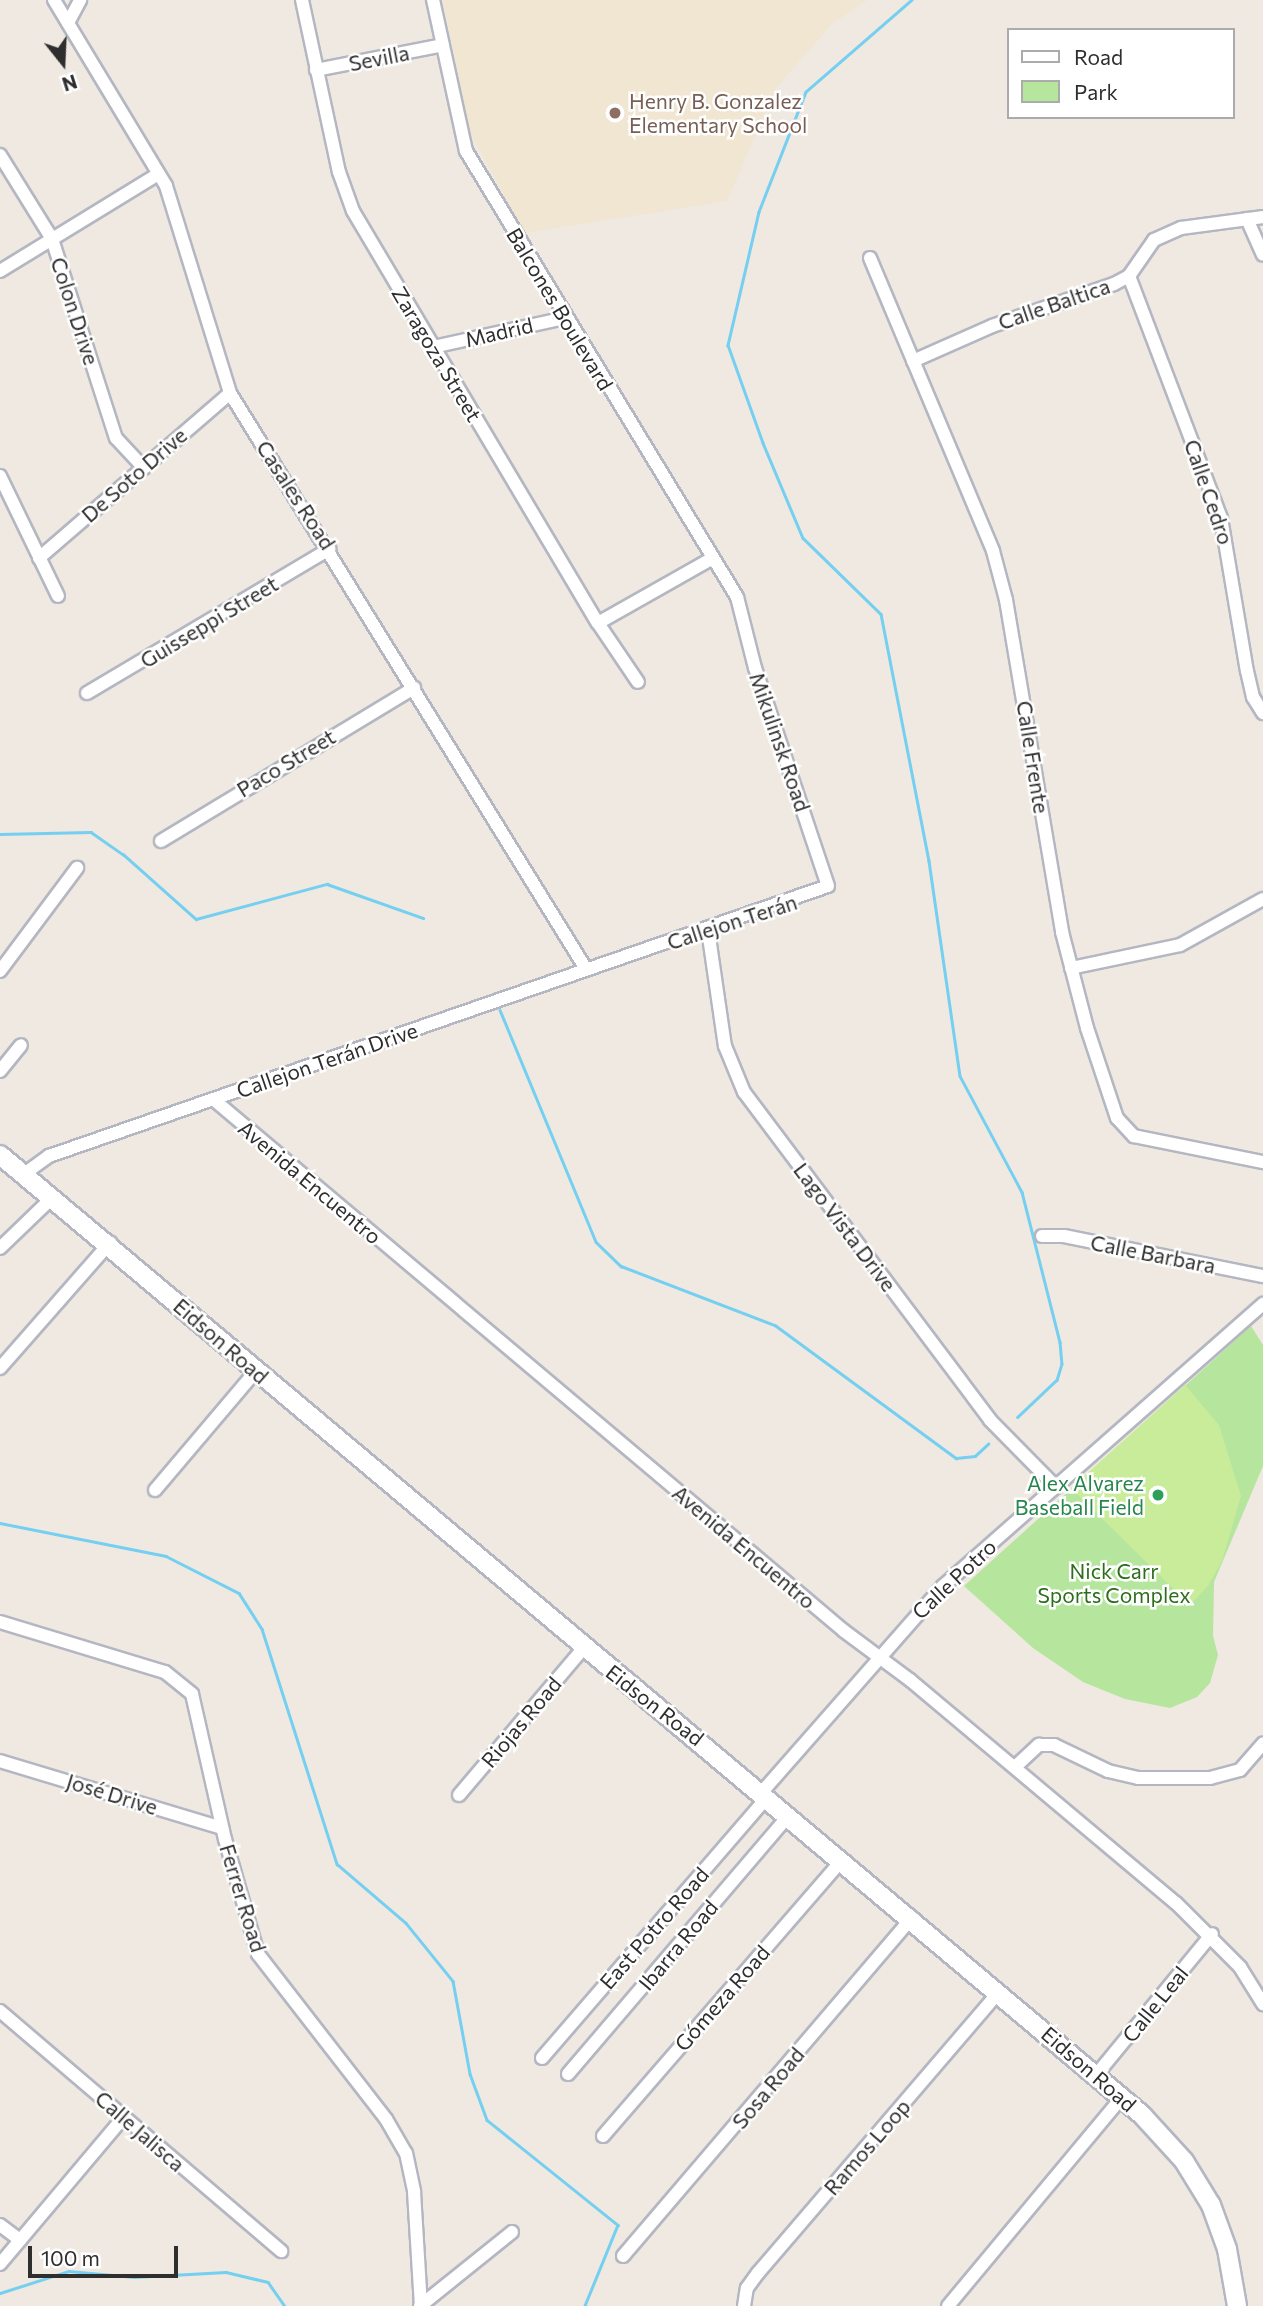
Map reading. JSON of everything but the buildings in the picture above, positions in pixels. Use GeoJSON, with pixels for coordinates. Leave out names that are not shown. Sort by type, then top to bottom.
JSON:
{"type":"FeatureCollection","features":[{"type":"Feature","properties":{"kind":"street","name":"Casales Road"},"geometry":{"type":"LineString","coordinates":[[54,0],[158,174],[230,393],[330,549],[586,969]]}},
{"type":"Feature","properties":{"kind":"street"},"geometry":{"type":"LineString","coordinates":[[68,23],[80,0]]}},
{"type":"Feature","properties":{"kind":"street","name":"Zaragoza Street"},"geometry":{"type":"LineString","coordinates":[[302,0],[339,172],[353,211],[598,623],[638,682]]}},
{"type":"Feature","properties":{"kind":"street","name":"Balcones Boulevard"},"geometry":{"type":"LineString","coordinates":[[433,0],[466,151],[565,318],[737,597]]}},
{"type":"Feature","properties":{"kind":"street","name":"Sevilla"},"geometry":{"type":"LineString","coordinates":[[316,70],[443,45]]}},
{"type":"Feature","properties":{"kind":"street","name":"Colon Drive"},"geometry":{"type":"LineString","coordinates":[[0,155],[52,239],[116,438],[144,468]]}},
{"type":"Feature","properties":{"kind":"street"},"geometry":{"type":"LineString","coordinates":[[0,271],[158,174]]}},
{"type":"Feature","properties":{"kind":"street","name":"Calle Baltica"},"geometry":{"type":"LineString","coordinates":[[913,361],[992,326],[1129,276],[1154,240],[1181,228],[1263,216]]}},
{"type":"Feature","properties":{"kind":"street"},"geometry":{"type":"LineString","coordinates":[[1247,219],[1263,255]]}},
{"type":"Feature","properties":{"kind":"street","name":"Calle Frente"},"geometry":{"type":"LineString","coordinates":[[870,257],[986,532],[1002,582],[1072,968],[1087,1028],[1123,1129],[1147,1139],[1263,1161]]}},
{"type":"Feature","properties":{"kind":"street","name":"Calle Cedro"},"geometry":{"type":"LineString","coordinates":[[1129,276],[1221,518],[1252,696],[1263,713]]}},
{"type":"Feature","properties":{"kind":"street","name":"Madrid"},"geometry":{"type":"LineString","coordinates":[[432,347],[565,318]]}},
{"type":"Feature","properties":{"kind":"street","name":"De Soto Drive"},"geometry":{"type":"LineString","coordinates":[[39,558],[230,393]]}},
{"type":"Feature","properties":{"kind":"street"},"geometry":{"type":"LineString","coordinates":[[0,475],[58,596]]}},
{"type":"Feature","properties":{"kind":"street","name":"Guisseppi Street"},"geometry":{"type":"LineString","coordinates":[[87,693],[330,549]]}},
{"type":"Feature","properties":{"kind":"street"},"geometry":{"type":"LineString","coordinates":[[598,623],[713,558]]}},
{"type":"Feature","properties":{"kind":"street","name":"Mikulinsk Road"},"geometry":{"type":"LineString","coordinates":[[737,597],[755,668],[828,886]]}},
{"type":"Feature","properties":{"kind":"street","name":"Paco Street"},"geometry":{"type":"LineString","coordinates":[[161,841],[414,688]]}},
{"type":"Feature","properties":{"kind":"street"},"geometry":{"type":"LineString","coordinates":[[0,971],[77,869]]}},
{"type":"Feature","properties":{"kind":"street","name":"Callejon Terán"},"geometry":{"type":"LineString","coordinates":[[634,955],[828,886]]}},
{"type":"Feature","properties":{"kind":"street"},"geometry":{"type":"LineString","coordinates":[[1072,968],[1180,945],[1263,899]]}},
{"type":"Feature","properties":{"kind":"street","name":"Lago Vista Drive"},"geometry":{"type":"LineString","coordinates":[[708,930],[725,1046],[744,1092],[990,1420],[1056,1487]]}},
{"type":"Feature","properties":{"kind":"street","name":"Callejon Terán Drive"},"geometry":{"type":"LineString","coordinates":[[24,1174],[49,1156],[586,969],[634,955]]}},
{"type":"Feature","properties":{"kind":"street"},"geometry":{"type":"LineString","coordinates":[[0,1071],[22,1045]]}},
{"type":"Feature","properties":{"kind":"street","name":"Avenida Encuentro"},"geometry":{"type":"LineString","coordinates":[[214,1099],[877,1657],[1015,1767],[1212,1934],[1240,1967],[1263,2004]]}},
{"type":"Feature","properties":{"kind":"street","name":"Eidson Road"},"geometry":{"type":"LineString","coordinates":[[0,1155],[110,1244],[583,1649],[764,1794],[912,1918],[1097,2074],[1157,2129],[1197,2180],[1227,2249],[1237,2306]]}},
{"type":"Feature","properties":{"kind":"street"},"geometry":{"type":"LineString","coordinates":[[0,1248],[52,1197]]}},
{"type":"Feature","properties":{"kind":"street","name":"Calle Barbara"},"geometry":{"type":"LineString","coordinates":[[1042,1237],[1064,1236],[1263,1276]]}},
{"type":"Feature","properties":{"kind":"street"},"geometry":{"type":"LineString","coordinates":[[0,1368],[110,1244]]}},
{"type":"Feature","properties":{"kind":"street","name":"Calle Potro"},"geometry":{"type":"LineString","coordinates":[[764,1794],[877,1657],[943,1586],[1263,1304]]}},
{"type":"Feature","properties":{"kind":"street"},"geometry":{"type":"LineString","coordinates":[[155,1490],[256,1371]]}},
{"type":"Feature","properties":{"kind":"street","name":"Ferrer Road"},"geometry":{"type":"LineString","coordinates":[[0,1622],[145,1665],[180,1681],[199,1712],[222,1828],[258,1954],[386,2119],[406,2153],[414,2192],[421,2306]]}},
{"type":"Feature","properties":{"kind":"street","name":"Riojas Road"},"geometry":{"type":"LineString","coordinates":[[459,1795],[583,1649]]}},
{"type":"Feature","properties":{"kind":"street"},"geometry":{"type":"LineString","coordinates":[[1015,1767],[1038,1745],[1054,1745],[1108,1771],[1138,1778],[1210,1778],[1240,1770],[1263,1744]]}},
{"type":"Feature","properties":{"kind":"street","name":"José Drive"},"geometry":{"type":"LineString","coordinates":[[0,1761],[222,1828]]}},
{"type":"Feature","properties":{"kind":"street","name":"East Potro Road"},"geometry":{"type":"LineString","coordinates":[[542,2059],[764,1794]]}},
{"type":"Feature","properties":{"kind":"street","name":"Ibarra Road"},"geometry":{"type":"LineString","coordinates":[[568,2074],[788,1816]]}},
{"type":"Feature","properties":{"kind":"street","name":"Gómeza Road"},"geometry":{"type":"LineString","coordinates":[[603,2136],[841,1861]]}},
{"type":"Feature","properties":{"kind":"street","name":"Sosa Road"},"geometry":{"type":"LineString","coordinates":[[623,2256],[912,1918]]}},
{"type":"Feature","properties":{"kind":"street","name":"Calle Leal"},"geometry":{"type":"LineString","coordinates":[[1097,2074],[1212,1934]]}},
{"type":"Feature","properties":{"kind":"street","name":"Ramos Loop"},"geometry":{"type":"LineString","coordinates":[[744,2306],[747,2288],[758,2273],[999,1992]]}},
{"type":"Feature","properties":{"kind":"street","name":"Calle Jalisca"},"geometry":{"type":"LineString","coordinates":[[0,2011],[281,2251]]}},
{"type":"Feature","properties":{"kind":"street"},"geometry":{"type":"LineString","coordinates":[[948,2306],[1122,2097]]}},
{"type":"Feature","properties":{"kind":"street"},"geometry":{"type":"LineString","coordinates":[[0,2264],[124,2117]]}},
{"type":"Feature","properties":{"kind":"street"},"geometry":{"type":"LineString","coordinates":[[0,2225],[20,2240]]}},
{"type":"Feature","properties":{"kind":"street"},"geometry":{"type":"LineString","coordinates":[[421,2306],[512,2232]]}},
{"type":"Feature","properties":{"kind":"shaded area","name":"Henry B. Gonzalez Elementary School"},"geometry":{"type":"Polygon","coordinates":[[[443,0],[867,0],[833,23],[776,88],[727,201],[525,233],[471,135],[443,0]]]}},
{"type":"Feature","properties":{"kind":"green space","name":"Nick Carr Sports Complex"},"geometry":{"type":"Polygon","coordinates":[[[1251,1326],[1263,1345],[1263,1466],[1214,1582],[1213,1636],[1218,1655],[1210,1683],[1197,1697],[1170,1708],[1125,1699],[1083,1682],[1033,1648],[964,1586],[1251,1326]]]}},
{"type":"Feature","properties":{"kind":"green space","name":"Alex Alvarez Baseball Field"},"geometry":{"type":"Polygon","coordinates":[[[1185,1385],[1219,1425],[1241,1496],[1222,1561],[1208,1586],[1190,1605],[1071,1488],[1185,1385]]]}},
{"type":"Feature","properties":{"kind":"waterway"},"geometry":{"type":"LineString","coordinates":[[912,0],[806,92],[759,212],[728,345],[763,443],[803,538],[881,614],[929,861],[960,1076],[1022,1192],[1060,1342],[1062,1364],[1057,1380],[1018,1417]]}},
{"type":"Feature","properties":{"kind":"waterway"},"geometry":{"type":"LineString","coordinates":[[0,834],[91,832],[123,854],[196,919],[327,884],[423,918]]}},
{"type":"Feature","properties":{"kind":"waterway"},"geometry":{"type":"LineString","coordinates":[[500,1010],[596,1242],[621,1266],[775,1325],[956,1458],[975,1456],[988,1444]]}},
{"type":"Feature","properties":{"kind":"waterway"},"geometry":{"type":"LineString","coordinates":[[0,1523],[166,1556],[239,1593],[262,1629],[337,1864],[406,1923],[453,1981],[470,2074],[487,2120],[618,2225],[585,2306]]}},
{"type":"Feature","properties":{"kind":"waterway"},"geometry":{"type":"LineString","coordinates":[[0,2293],[69,2271],[134,2277],[226,2272],[268,2282],[285,2306]]}},
{"type":"Feature","properties":{"kind":"place","name":"Henry B. Gonzalez Elementary School"},"geometry":{"type":"Point","coordinates":[615,113]}},
{"type":"Feature","properties":{"kind":"place","name":"Alex Alvarez Baseball Field"},"geometry":{"type":"Point","coordinates":[1158,1495]}}]}
